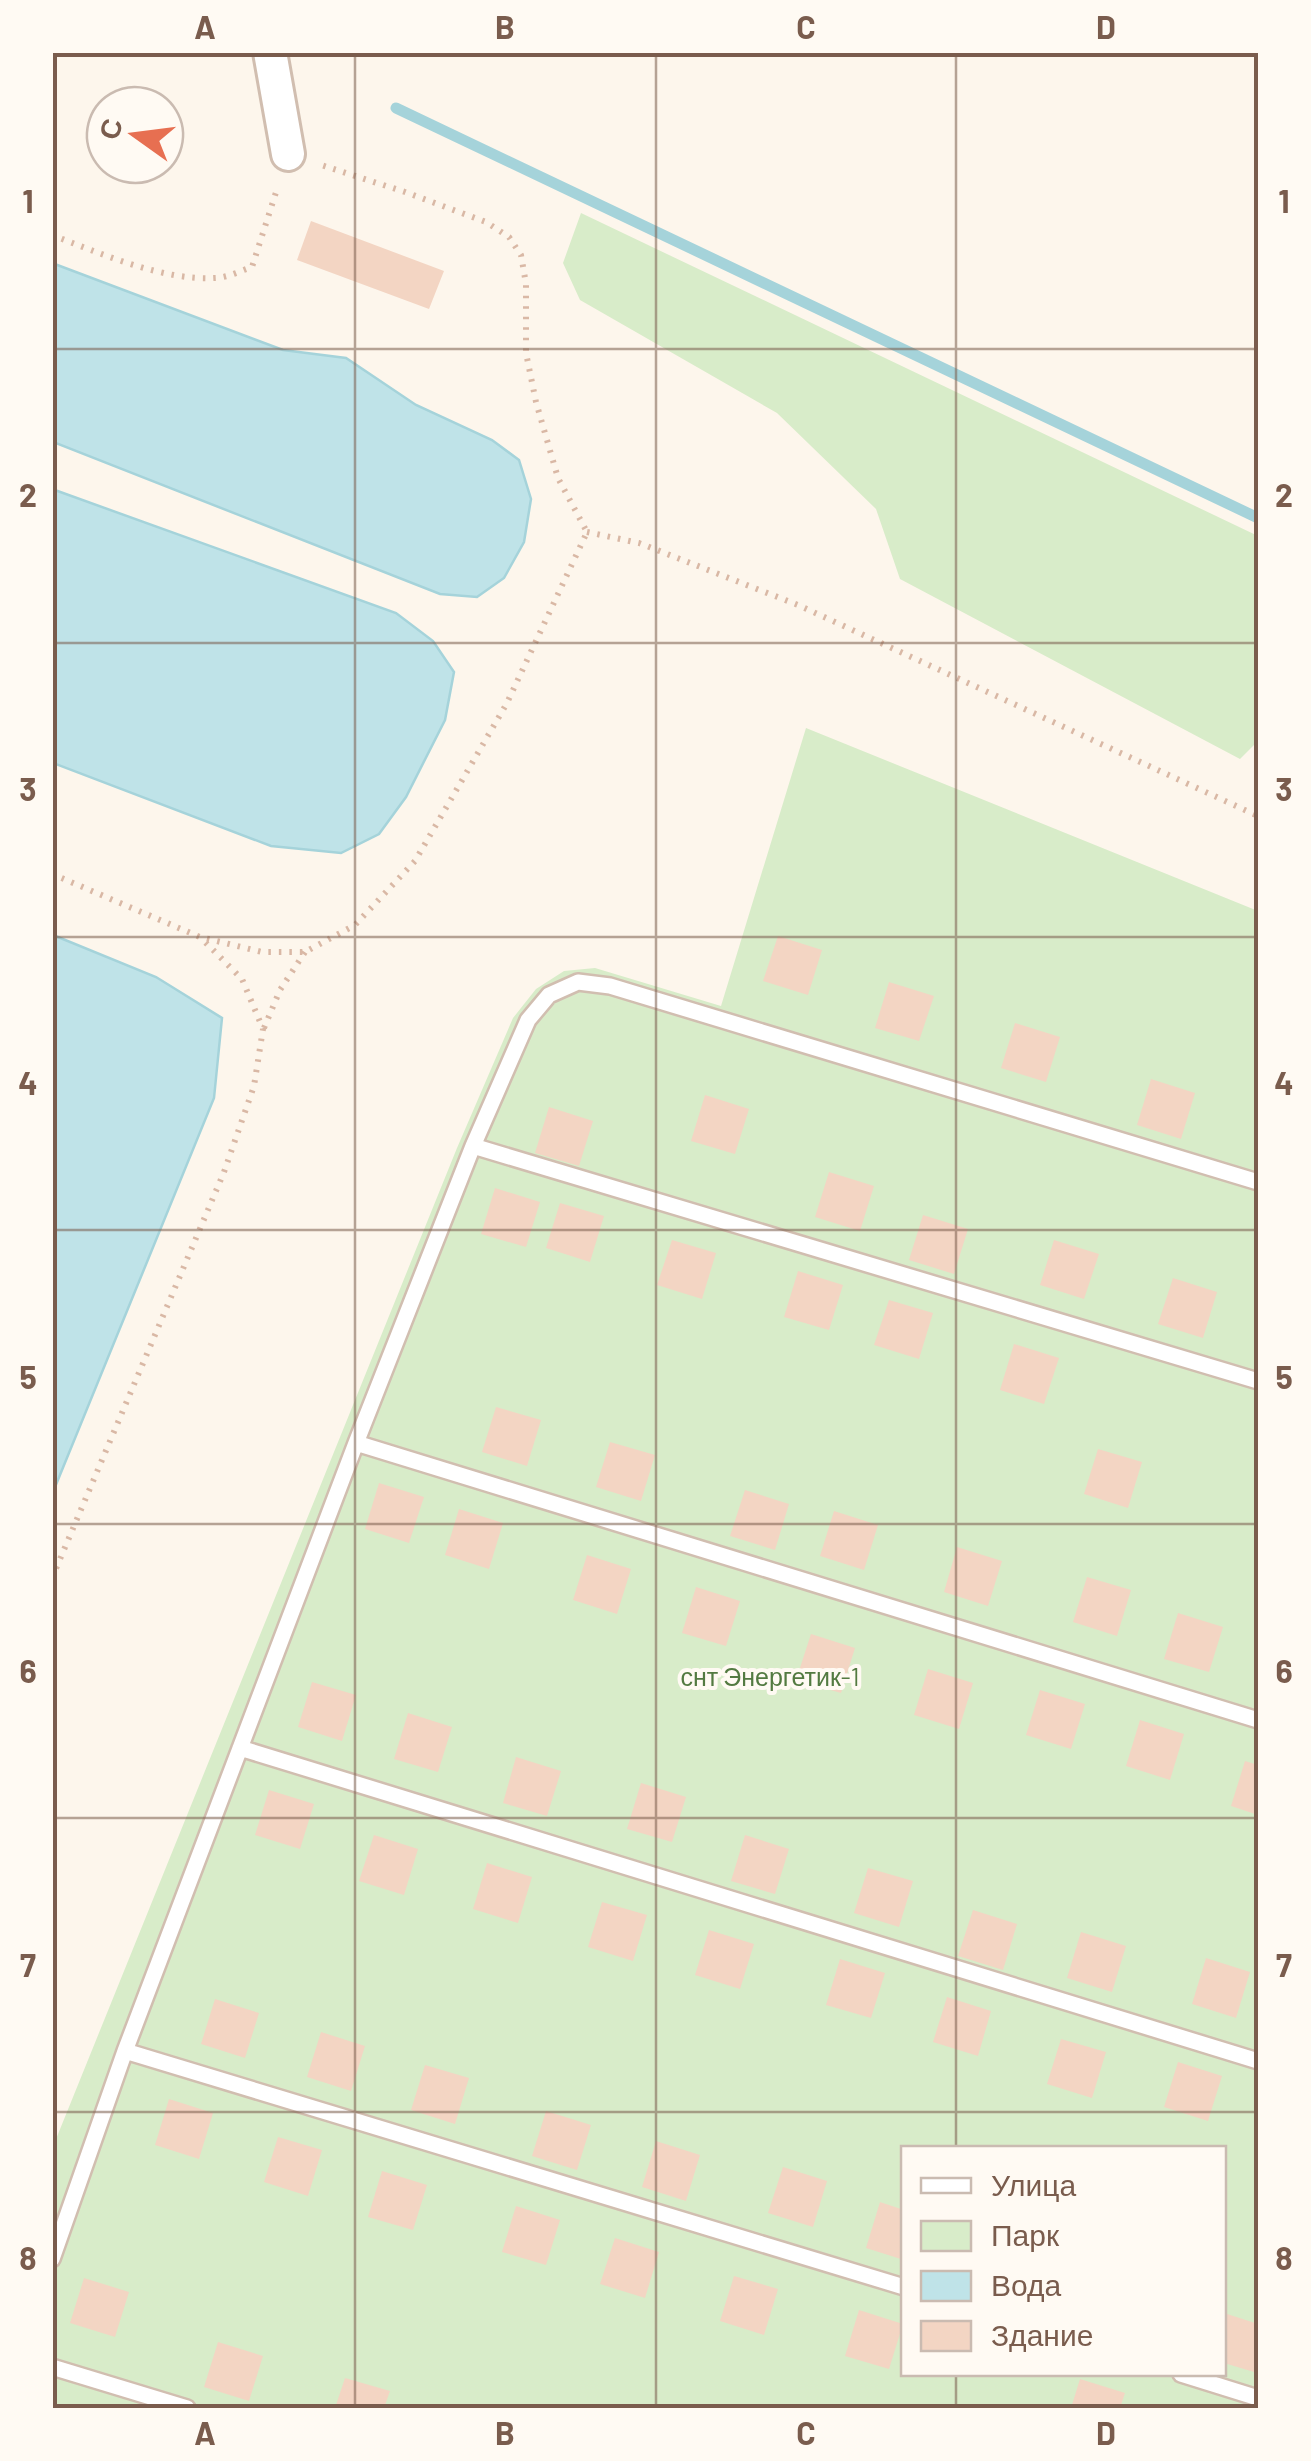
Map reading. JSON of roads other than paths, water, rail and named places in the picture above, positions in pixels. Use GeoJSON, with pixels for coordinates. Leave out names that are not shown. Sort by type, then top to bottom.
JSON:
{"type":"FeatureCollection","features":[{"type":"Feature","properties":{"kind":"street"},"geometry":{"type":"LineString","coordinates":[[270,52],[288,154]]}},
{"type":"Feature","properties":{"kind":"lane"},"geometry":{"type":"LineString","coordinates":[[52,2259],[125,2050],[356,1443],[473,1146],[528,1020],[549,995],[578,982],[610,986],[1258,1182]]}},
{"type":"Feature","properties":{"kind":"lane"},"geometry":{"type":"LineString","coordinates":[[473,1146],[1258,1381]]}},
{"type":"Feature","properties":{"kind":"lane"},"geometry":{"type":"LineString","coordinates":[[356,1443],[1258,1720]]}},
{"type":"Feature","properties":{"kind":"lane"},"geometry":{"type":"LineString","coordinates":[[240,1748],[1258,2061]]}},
{"type":"Feature","properties":{"kind":"lane"},"geometry":{"type":"LineString","coordinates":[[125,2050],[901,2286]]}},
{"type":"Feature","properties":{"kind":"lane"},"geometry":{"type":"LineString","coordinates":[[52,2367],[187,2408]]}},
{"type":"Feature","properties":{"kind":"lane"},"geometry":{"type":"LineString","coordinates":[[1187,2376],[1258,2398]]}},
{"type":"Feature","properties":{"kind":"water"},"geometry":{"type":"Polygon","coordinates":[[[52,263],[283,350],[346,358],[416,405],[492,440],[519,460],[531,499],[524,542],[504,578],[477,597],[440,594],[53,442],[52,263]]]}},
{"type":"Feature","properties":{"kind":"water"},"geometry":{"type":"Polygon","coordinates":[[[52,489],[396,613],[433,641],[454,672],[445,720],[406,797],[379,834],[341,853],[271,846],[53,763],[52,489]]]}},
{"type":"Feature","properties":{"kind":"water"},"geometry":{"type":"Polygon","coordinates":[[[53,935],[156,977],[222,1018],[214,1098],[53,1492],[53,935]]]}},
{"type":"Feature","properties":{"kind":"waterway"},"geometry":{"type":"LineString","coordinates":[[396,108],[1258,518]]}},
{"type":"Feature","properties":{"kind":"park label","name":"снт Энергетик-1"},"geometry":{"type":"Point","coordinates":[770,1676]}}]}
